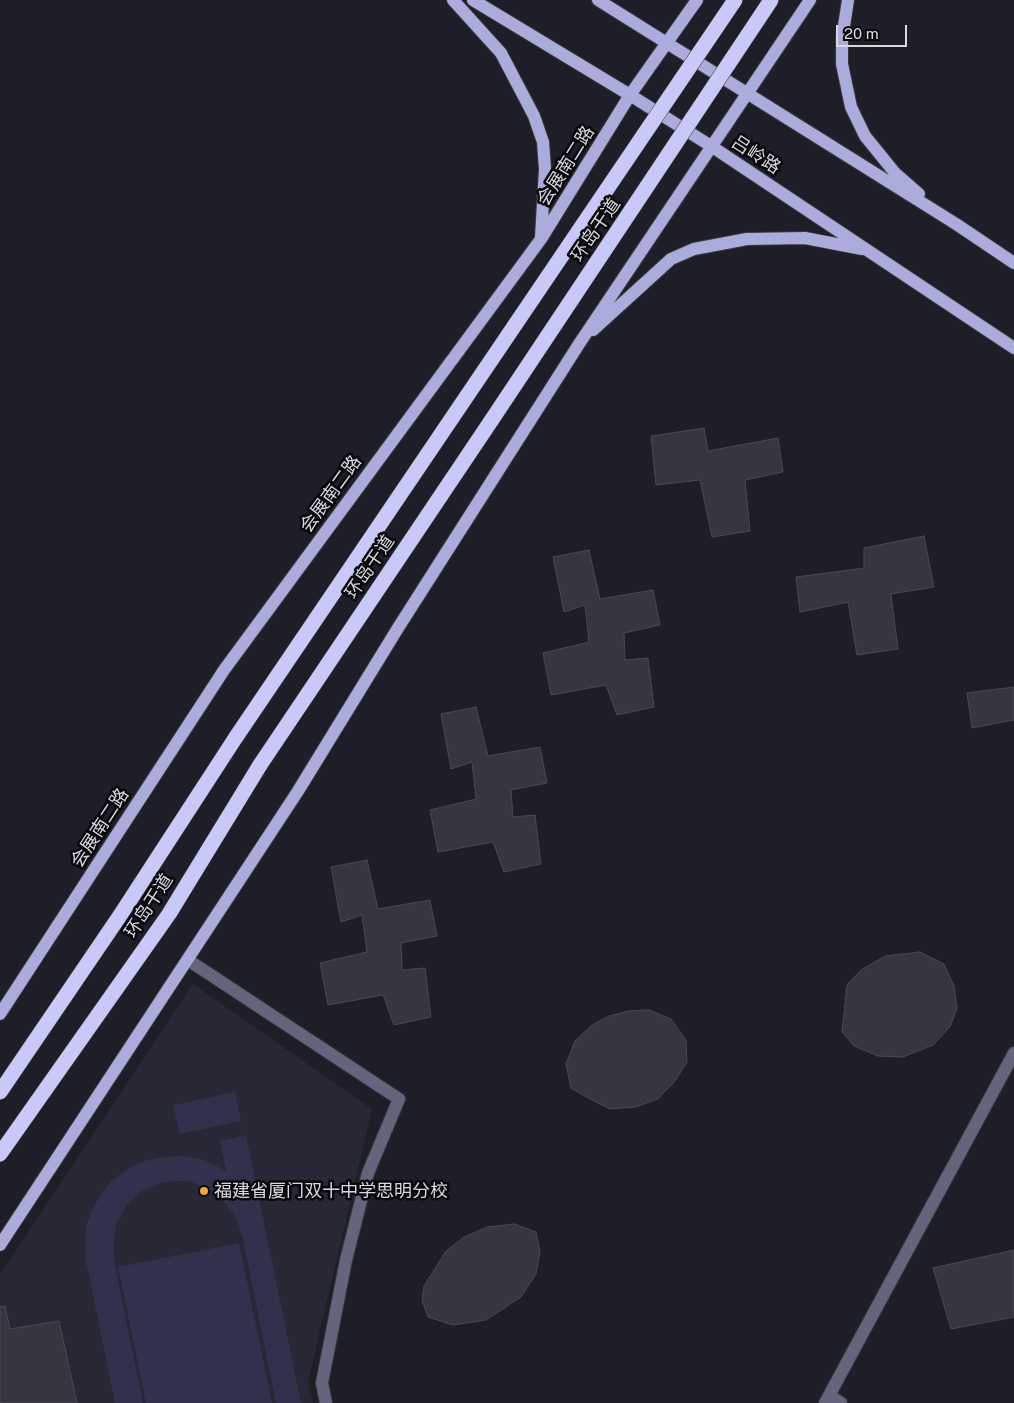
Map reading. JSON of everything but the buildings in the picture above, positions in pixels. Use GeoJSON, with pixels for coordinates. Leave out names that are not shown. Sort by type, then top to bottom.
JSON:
{"type":"FeatureCollection","features":[{"type":"Feature","properties":{"kind":"highway","name":"环岛干道"},"geometry":{"type":"LineString","coordinates":[[0,1092],[121,914],[236,737],[735,0]]}},
{"type":"Feature","properties":{"kind":"highway","name":"环岛干道"},"geometry":{"type":"LineString","coordinates":[[0,1154],[169,914],[260,765],[772,0]]}},
{"type":"Feature","properties":{"kind":"main road"},"geometry":{"type":"LineString","coordinates":[[453,0],[501,53],[534,116],[543,142],[545,169],[540,239]]}},
{"type":"Feature","properties":{"kind":"main road","name":"吕岭路"},"geometry":{"type":"LineString","coordinates":[[473,0],[711,146],[1014,348]]}},
{"type":"Feature","properties":{"kind":"main road"},"geometry":{"type":"LineString","coordinates":[[598,0],[956,224],[1014,264]]}},
{"type":"Feature","properties":{"kind":"main road","name":"会展南二路"},"geometry":{"type":"LineString","coordinates":[[0,1014],[224,670],[540,239],[630,95],[697,0]]}},
{"type":"Feature","properties":{"kind":"main road"},"geometry":{"type":"LineString","coordinates":[[0,1245],[298,790],[578,344],[810,0]]}},
{"type":"Feature","properties":{"kind":"main road"},"geometry":{"type":"LineString","coordinates":[[848,0],[844,16],[842,64],[851,107],[865,136],[895,173],[956,224]]}},
{"type":"Feature","properties":{"kind":"main road"},"geometry":{"type":"LineString","coordinates":[[578,344],[671,259],[694,249],[747,240],[805,238],[868,250]]}},
{"type":"Feature","properties":{"kind":"street"},"geometry":{"type":"LineString","coordinates":[[188,960],[399,1099],[368,1173],[346,1260],[322,1383],[326,1403]]}},
{"type":"Feature","properties":{"kind":"street"},"geometry":{"type":"LineString","coordinates":[[841,1403],[828,1399],[1014,1053]]}},
{"type":"Feature","properties":{"kind":"shaded area","name":"福建省厦门双十中学思明分校"},"geometry":{"type":"Polygon","coordinates":[[[193,984],[372,1109],[308,1382],[313,1403],[0,1403],[0,1274],[193,984]]]}},
{"type":"Feature","properties":{"kind":"shaded area"},"geometry":{"type":"Polygon","coordinates":[[[235,1092],[241,1121],[180,1134],[173,1105],[235,1092]]]}},
{"type":"Feature","properties":{"kind":"shaded area"},"geometry":{"type":"Polygon","coordinates":[[[246,1135],[301,1403],[276,1403],[242,1235],[235,1215],[222,1199],[210,1190],[191,1182],[176,1181],[162,1183],[142,1191],[126,1206],[116,1225],[113,1246],[114,1260],[143,1403],[115,1403],[85,1256],[86,1227],[93,1207],[110,1182],[126,1170],[144,1161],[184,1156],[204,1160],[226,1171],[220,1141],[246,1135]]]}},
{"type":"Feature","properties":{"kind":"shaded area"},"geometry":{"type":"Polygon","coordinates":[[[239,1243],[272,1403],[146,1403],[118,1267],[239,1243]]]}},
{"type":"Feature","properties":{"kind":"place","name":"福建省厦门双十中学思明分校"},"geometry":{"type":"Point","coordinates":[204,1191]}}]}
